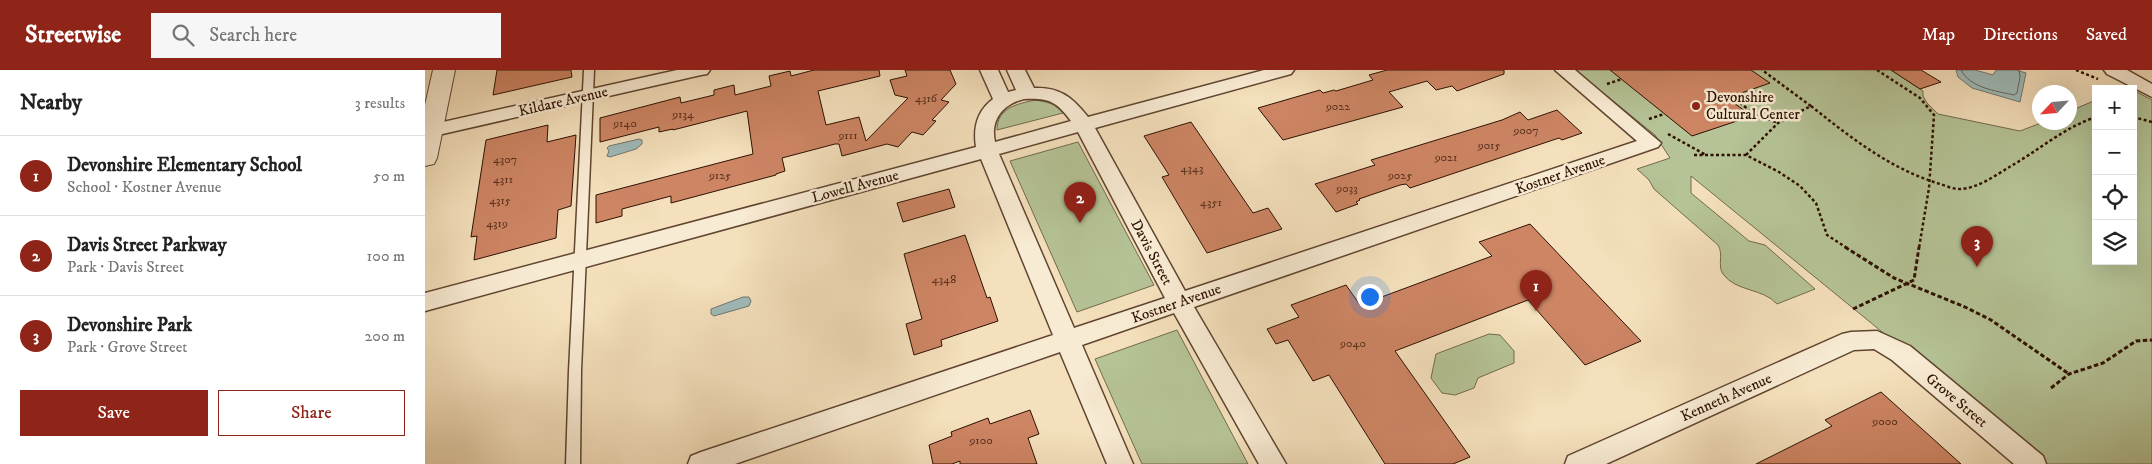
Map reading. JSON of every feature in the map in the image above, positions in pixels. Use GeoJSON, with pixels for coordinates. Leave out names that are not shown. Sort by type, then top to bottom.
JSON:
{"type":"FeatureCollection","features":[{"type":"Feature","properties":{"kind":"street"},"geometry":{"type":"LineString","coordinates":[[425,158],[428,131],[444,70]]}},
{"type":"Feature","properties":{"kind":"street","name":"Kildare Avenue"},"geometry":{"type":"LineString","coordinates":[[428,131],[701,70]]}},
{"type":"Feature","properties":{"kind":"street"},"geometry":{"type":"LineString","coordinates":[[989,70],[1003,99],[992,109],[985,123],[983,137],[987,150],[1120,464]]}},
{"type":"Feature","properties":{"kind":"street"},"geometry":{"type":"LineString","coordinates":[[1016,70],[1027,93]]}},
{"type":"Feature","properties":{"kind":"street","name":"Lowell Avenue"},"geometry":{"type":"LineString","coordinates":[[425,302],[1285,70]]}},
{"type":"Feature","properties":{"kind":"street","name":"Kostner Avenue"},"geometry":{"type":"LineString","coordinates":[[701,464],[1651,143],[1564,70]]}},
{"type":"Feature","properties":{"kind":"street"},"geometry":{"type":"LineString","coordinates":[[2113,70],[2152,91]]}},
{"type":"Feature","properties":{"kind":"street","name":"Davis Street"},"geometry":{"type":"LineString","coordinates":[[1003,99],[1027,93],[1047,94],[1062,99],[1083,124],[1179,302],[1273,464]]}},
{"type":"Feature","properties":{"kind":"street","name":"Kenneth Avenue"},"geometry":{"type":"LineString","coordinates":[[1578,464],[1851,341],[1877,340]]}},
{"type":"Feature","properties":{"kind":"street","name":"Grove Street"},"geometry":{"type":"LineString","coordinates":[[1877,340],[1901,353],[2033,464]]}},
{"type":"Feature","properties":{"kind":"lane"},"geometry":{"type":"LineString","coordinates":[[573,464],[575,371],[589,70]]}},
{"type":"Feature","properties":{"kind":"path"},"geometry":{"type":"LineString","coordinates":[[1762,70],[1907,173],[1930,182],[1959,189],[1995,176],[2033,154],[2057,135],[2092,118]]}},
{"type":"Feature","properties":{"kind":"path"},"geometry":{"type":"LineString","coordinates":[[1853,309],[1914,280],[1930,182],[1934,115],[1920,98],[1877,70]]}},
{"type":"Feature","properties":{"kind":"path"},"geometry":{"type":"LineString","coordinates":[[1607,84],[1622,79]]}},
{"type":"Feature","properties":{"kind":"path"},"geometry":{"type":"LineString","coordinates":[[1731,96],[1753,113],[1778,123]]}},
{"type":"Feature","properties":{"kind":"path"},"geometry":{"type":"LineString","coordinates":[[1746,155],[1778,123],[1811,106]]}},
{"type":"Feature","properties":{"kind":"path"},"geometry":{"type":"LineString","coordinates":[[1649,118],[1665,114]]}},
{"type":"Feature","properties":{"kind":"path"},"geometry":{"type":"LineString","coordinates":[[2137,118],[2152,122]]}},
{"type":"Feature","properties":{"kind":"path"},"geometry":{"type":"LineString","coordinates":[[1693,155],[1746,155],[1779,172],[1800,186],[1816,203],[1827,234],[1905,284],[1991,320],[2069,374]]}},
{"type":"Feature","properties":{"kind":"path"},"geometry":{"type":"LineString","coordinates":[[2051,388],[2069,374],[2103,362],[2137,341],[2152,340]]}},
{"type":"Feature","properties":{"kind":"green space"},"geometry":{"type":"Polygon","coordinates":[[[1575,70],[1891,70],[1923,91],[1923,96],[1927,103],[1938,114],[2020,131],[2032,126],[2032,130],[2077,130],[2077,108],[2092,102],[2092,265],[2137,265],[2137,92],[2152,100],[2152,464],[2044,464],[1691,176],[1691,193],[1749,241],[1765,245],[1815,289],[1777,304],[1764,295],[1728,280],[1721,271],[1720,249],[1718,245],[1654,189],[1649,180],[1637,169],[1670,158],[1655,135],[1575,70]]]}},
{"type":"Feature","properties":{"kind":"green space"},"geometry":{"type":"Polygon","coordinates":[[[1035,100],[1054,105],[1063,113],[997,130],[1000,117],[1009,108],[1035,100]]]}},
{"type":"Feature","properties":{"kind":"green space"},"geometry":{"type":"Polygon","coordinates":[[[1078,142],[1154,285],[1077,312],[1010,161],[1078,142]]]}},
{"type":"Feature","properties":{"kind":"green space"},"geometry":{"type":"Polygon","coordinates":[[[1177,330],[1248,464],[1142,464],[1095,359],[1177,330]]]}},
{"type":"Feature","properties":{"kind":"green space"},"geometry":{"type":"Polygon","coordinates":[[[1489,334],[1500,335],[1514,351],[1514,363],[1478,378],[1474,388],[1455,395],[1442,393],[1431,378],[1436,354],[1489,334]]]}},
{"type":"Feature","properties":{"kind":"water"},"geometry":{"type":"Polygon","coordinates":[[[1956,70],[1975,70],[1993,75],[1996,70],[2016,70],[2026,73],[2020,102],[1972,88],[1958,77],[1956,70]]]}},
{"type":"Feature","properties":{"kind":"water"},"geometry":{"type":"Polygon","coordinates":[[[639,139],[642,140],[642,144],[636,149],[610,157],[607,156],[609,151],[607,148],[609,146],[639,139]]]}},
{"type":"Feature","properties":{"kind":"water"},"geometry":{"type":"Polygon","coordinates":[[[743,297],[749,297],[751,301],[749,306],[714,316],[711,314],[711,309],[743,297]]]}},
{"type":"Feature","properties":{"kind":"building"},"geometry":{"type":"Polygon","coordinates":[[[497,70],[571,70],[572,77],[493,95],[497,70]]]}},
{"type":"Feature","properties":{"kind":"building"},"geometry":{"type":"Polygon","coordinates":[[[814,70],[879,70],[880,76],[818,91],[826,125],[859,117],[866,141],[908,98],[895,95],[890,80],[907,76],[905,70],[950,70],[956,84],[941,100],[949,102],[932,120],[936,121],[923,135],[912,132],[898,147],[887,144],[842,156],[839,144],[835,144],[782,158],[785,171],[776,175],[671,203],[671,196],[622,209],[622,216],[596,223],[596,195],[753,154],[747,111],[673,130],[659,132],[659,127],[600,142],[600,118],[680,97],[681,103],[714,95],[714,90],[734,85],[735,95],[771,86],[769,76],[790,71],[791,76],[814,70]]]}},
{"type":"Feature","properties":{"kind":"building"},"geometry":{"type":"Polygon","coordinates":[[[1387,70],[1504,70],[1504,74],[1457,91],[1452,86],[1436,90],[1427,81],[1389,92],[1403,107],[1283,140],[1258,108],[1320,90],[1323,93],[1336,91],[1373,80],[1369,75],[1387,70]]]}},
{"type":"Feature","properties":{"kind":"building","name":"Devonshire Cultural Center"},"geometry":{"type":"Polygon","coordinates":[[[1610,70],[1751,70],[1770,83],[1727,98],[1752,116],[1692,136],[1610,70]]]}},
{"type":"Feature","properties":{"kind":"building"},"geometry":{"type":"Polygon","coordinates":[[[1891,70],[1921,70],[1941,82],[1920,89],[1891,70]]]}},
{"type":"Feature","properties":{"kind":"building"},"geometry":{"type":"Polygon","coordinates":[[[1557,110],[1582,133],[1562,140],[1559,138],[1410,188],[1406,184],[1400,185],[1359,199],[1356,202],[1358,204],[1336,212],[1315,184],[1375,165],[1371,160],[1502,120],[1520,112],[1528,120],[1557,110]]]}},
{"type":"Feature","properties":{"kind":"building"},"geometry":{"type":"Polygon","coordinates":[[[1191,122],[1253,213],[1268,208],[1282,229],[1207,253],[1162,177],[1169,175],[1144,136],[1191,122]]]}},
{"type":"Feature","properties":{"kind":"building"},"geometry":{"type":"Polygon","coordinates":[[[548,125],[547,142],[576,135],[571,206],[558,210],[556,238],[474,260],[477,236],[471,237],[486,140],[548,125]]]}},
{"type":"Feature","properties":{"kind":"building"},"geometry":{"type":"Polygon","coordinates":[[[949,189],[955,207],[903,222],[897,203],[949,189]]]}},
{"type":"Feature","properties":{"kind":"building"},"geometry":{"type":"Polygon","coordinates":[[[1530,224],[1641,341],[1585,365],[1528,300],[1395,351],[1470,457],[1453,464],[1385,464],[1329,375],[1313,381],[1288,340],[1276,344],[1267,329],[1299,317],[1291,305],[1346,285],[1360,305],[1492,256],[1479,242],[1530,224]]]}},
{"type":"Feature","properties":{"kind":"building"},"geometry":{"type":"Polygon","coordinates":[[[965,235],[987,298],[990,297],[998,321],[941,340],[942,346],[914,355],[906,324],[922,319],[904,254],[965,235]]]}},
{"type":"Feature","properties":{"kind":"building"},"geometry":{"type":"Polygon","coordinates":[[[1881,392],[1961,464],[1756,464],[1832,426],[1825,420],[1881,392]]]}},
{"type":"Feature","properties":{"kind":"building"},"geometry":{"type":"Polygon","coordinates":[[[1030,410],[1039,434],[1028,438],[1037,464],[960,464],[960,461],[952,464],[933,464],[929,445],[952,436],[951,432],[988,418],[990,424],[1030,410]]]}},
{"type":"Feature","properties":{"kind":"place","name":"Devonshire Cultural Center"},"geometry":{"type":"Point","coordinates":[1696,106]}},
{"type":"Feature","properties":{"kind":"place","name":"Davis Street Parkway"},"geometry":{"type":"Point","coordinates":[1080,223]}},
{"type":"Feature","properties":{"kind":"place","name":"Devonshire Park"},"geometry":{"type":"Point","coordinates":[1977,267]}},
{"type":"Feature","properties":{"kind":"place","name":"Devonshire Elementary School"},"geometry":{"type":"Point","coordinates":[1536,311]}}]}
